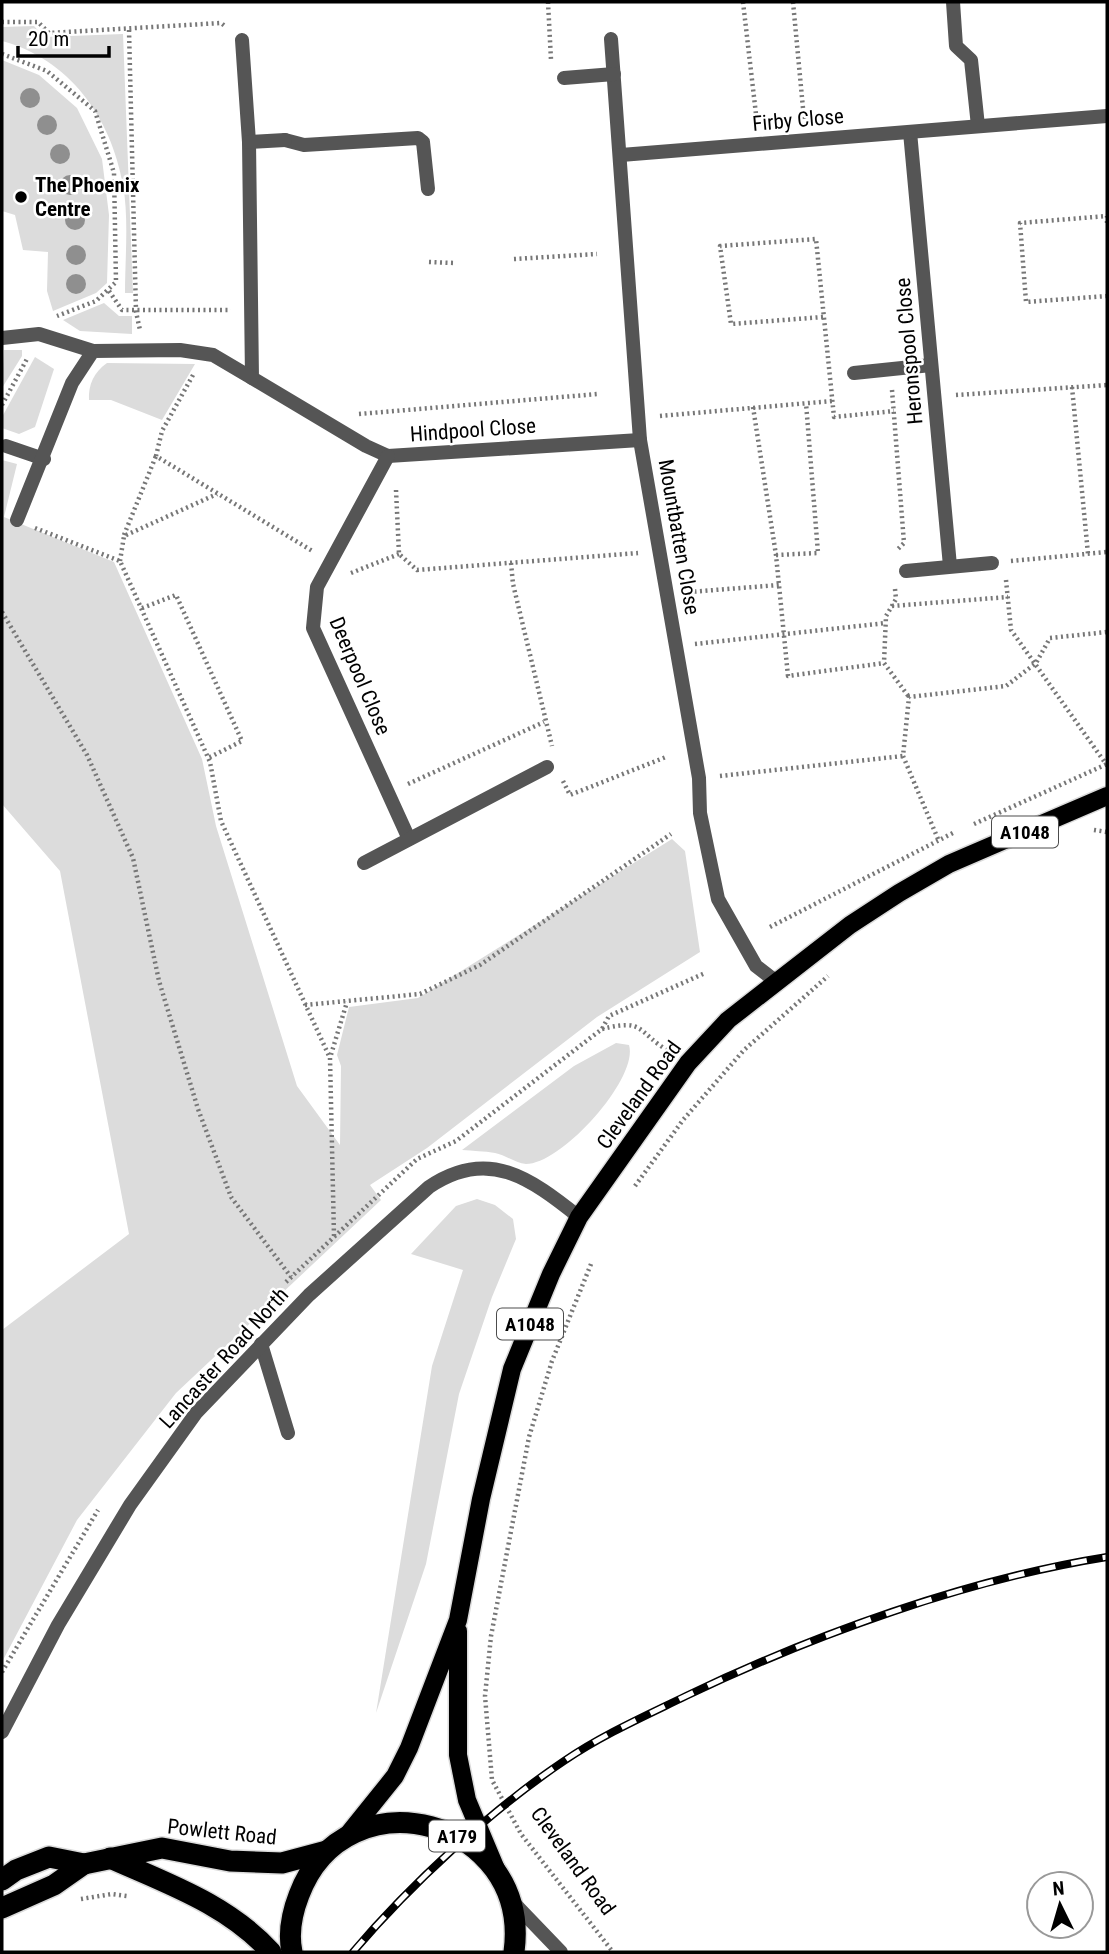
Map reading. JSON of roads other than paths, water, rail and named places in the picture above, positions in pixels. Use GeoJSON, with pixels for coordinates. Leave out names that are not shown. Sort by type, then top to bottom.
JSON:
{"type":"FeatureCollection","features":[{"type":"Feature","properties":{"kind":"highway","name":"A179"},"geometry":{"type":"LineString","coordinates":[[292,1952],[292,1913],[305,1879],[327,1851],[346,1837],[377,1824],[411,1822],[444,1829],[474,1846],[496,1870],[512,1900],[517,1933],[514,1952]]}},
{"type":"Feature","properties":{"kind":"highway","name":"Powlett Road"},"geometry":{"type":"LineString","coordinates":[[2,1908],[54,1885],[84,1864],[162,1848],[230,1861],[282,1863],[327,1851]]}},
{"type":"Feature","properties":{"kind":"highway","name":"Powlett Road"},"geometry":{"type":"LineString","coordinates":[[2,1880],[16,1870],[49,1857],[84,1864]]}},
{"type":"Feature","properties":{"kind":"highway"},"geometry":{"type":"LineString","coordinates":[[110,1858],[214,1905],[256,1936],[271,1952]]}},
{"type":"Feature","properties":{"kind":"main road","name":"Cleveland Road"},"geometry":{"type":"LineString","coordinates":[[346,1837],[395,1776],[409,1748],[458,1620],[481,1499],[512,1369],[551,1274],[579,1217],[688,1063],[728,1020],[850,925],[899,893],[949,864],[1107,796]]}},
{"type":"Feature","properties":{"kind":"main road","name":"Cleveland Road"},"geometry":{"type":"LineString","coordinates":[[458,1620],[458,1755],[467,1800],[496,1870]]}},
{"type":"Feature","properties":{"kind":"street"},"geometry":{"type":"LineString","coordinates":[[953,2],[956,46],[971,60],[978,126]]}},
{"type":"Feature","properties":{"kind":"street","name":"Mountbatten Close"},"geometry":{"type":"LineString","coordinates":[[611,39],[640,440],[699,778],[700,813],[718,899],[756,966],[778,983]]}},
{"type":"Feature","properties":{"kind":"street"},"geometry":{"type":"LineString","coordinates":[[242,40],[249,142],[252,378]]}},
{"type":"Feature","properties":{"kind":"street"},"geometry":{"type":"LineString","coordinates":[[564,78],[614,74]]}},
{"type":"Feature","properties":{"kind":"street","name":"Firby Close"},"geometry":{"type":"LineString","coordinates":[[621,155],[1107,116]]}},
{"type":"Feature","properties":{"kind":"street","name":"Heronspool Close"},"geometry":{"type":"LineString","coordinates":[[910,132],[950,566]]}},
{"type":"Feature","properties":{"kind":"street"},"geometry":{"type":"LineString","coordinates":[[249,142],[285,140],[304,145],[418,138],[423,142],[428,189]]}},
{"type":"Feature","properties":{"kind":"street","name":"Hindpool Close"},"geometry":{"type":"LineString","coordinates":[[2,338],[40,334],[93,351],[146,349],[205,354],[230,363],[366,446],[392,456],[640,440]]}},
{"type":"Feature","properties":{"kind":"street"},"geometry":{"type":"LineString","coordinates":[[17,520],[44,459],[72,383],[93,351]]}},
{"type":"Feature","properties":{"kind":"street"},"geometry":{"type":"LineString","coordinates":[[854,373],[931,365]]}},
{"type":"Feature","properties":{"kind":"street"},"geometry":{"type":"LineString","coordinates":[[6,446],[44,459]]}},
{"type":"Feature","properties":{"kind":"street","name":"Deerpool Close"},"geometry":{"type":"LineString","coordinates":[[392,456],[329,561],[317,587],[313,628],[409,839]]}},
{"type":"Feature","properties":{"kind":"street"},"geometry":{"type":"LineString","coordinates":[[906,571],[998,562]]}},
{"type":"Feature","properties":{"kind":"street"},"geometry":{"type":"LineString","coordinates":[[364,863],[553,769]]}},
{"type":"Feature","properties":{"kind":"street","name":"Lancaster Road North"},"geometry":{"type":"LineString","coordinates":[[3,1727],[58,1625],[130,1505],[197,1413],[309,1295],[429,1187],[450,1173],[478,1166],[515,1175],[540,1185],[579,1217]]}},
{"type":"Feature","properties":{"kind":"street"},"geometry":{"type":"LineString","coordinates":[[261,1344],[288,1433]]}},
{"type":"Feature","properties":{"kind":"street"},"geometry":{"type":"LineString","coordinates":[[512,1900],[561,1952]]}},
{"type":"Feature","properties":{"kind":"railway"},"geometry":{"type":"LineString","coordinates":[[353,1952],[400,1901],[480,1825],[536,1781],[608,1734],[735,1673],[838,1631],[1000,1579],[1107,1557]]}},
{"type":"Feature","properties":{"kind":"place","name":"The Phoenix Centre"},"geometry":{"type":"Point","coordinates":[21,197]}}]}
